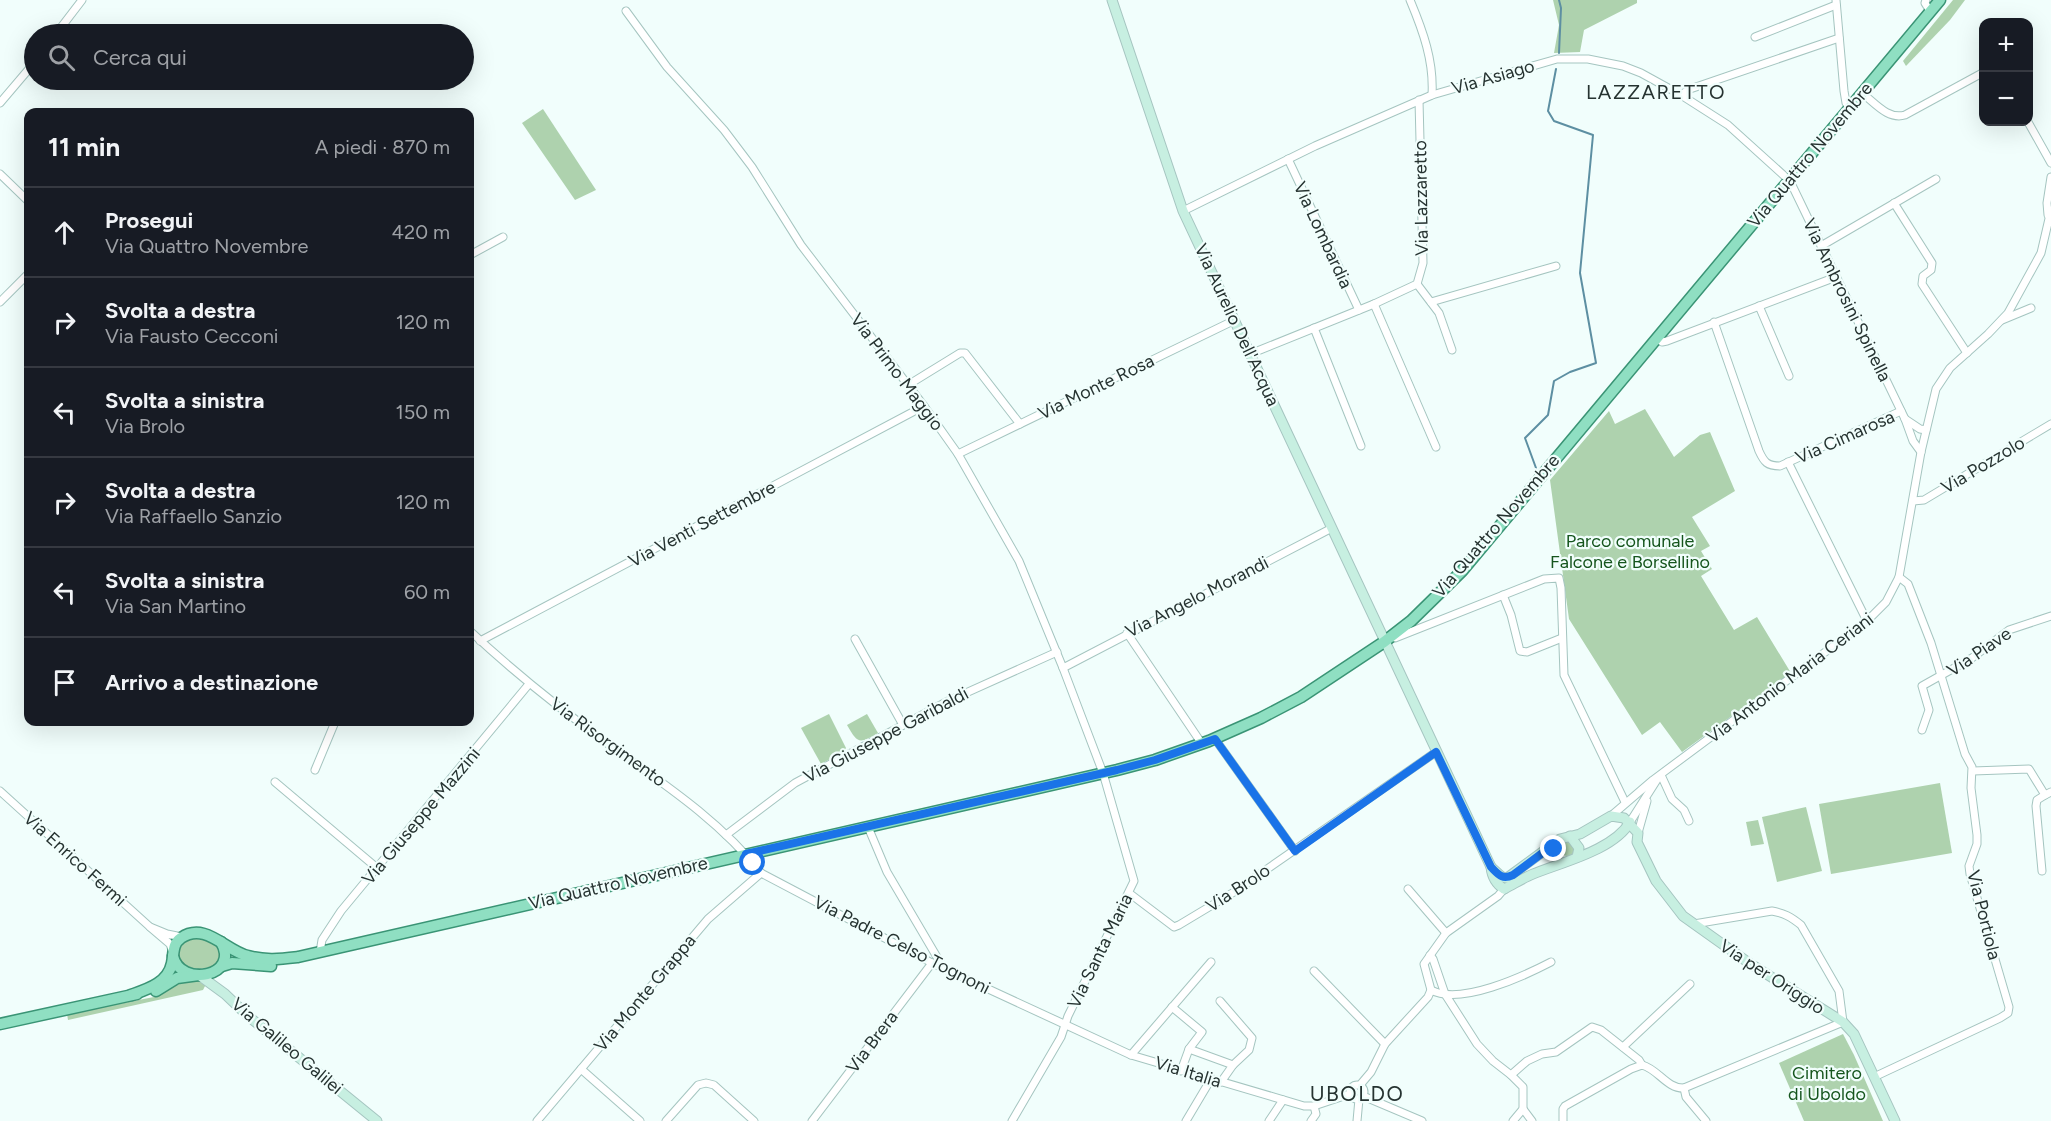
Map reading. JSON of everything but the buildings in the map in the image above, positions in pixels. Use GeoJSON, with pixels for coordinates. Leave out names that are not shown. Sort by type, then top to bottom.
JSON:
{"type":"FeatureCollection","features":[{"type":"Feature","properties":{"kind":"main road","name":"Via Quattro Novembre"},"geometry":{"type":"LineString","coordinates":[[220,942],[236,952],[257,958],[269,960],[298,957],[1103,774],[1155,760],[1215,739],[1301,697],[1414,625],[1462,571],[1940,0]]}},
{"type":"Feature","properties":{"kind":"main road"},"geometry":{"type":"LineString","coordinates":[[0,1024],[157,991],[177,978],[209,974],[221,967],[225,956],[220,942],[207,934],[185,936],[175,944],[170,970],[165,978],[152,987],[131,995]]}},
{"type":"Feature","properties":{"kind":"main road"},"geometry":{"type":"LineString","coordinates":[[173,955],[175,963],[182,970],[199,975]]}},
{"type":"Feature","properties":{"kind":"main road","name":"Via Quattro Novembre"},"geometry":{"type":"LineString","coordinates":[[221,967],[232,963],[269,966],[286,963],[298,957]]}},
{"type":"Feature","properties":{"kind":"street"},"geometry":{"type":"LineString","coordinates":[[64,24],[82,0]]}},
{"type":"Feature","properties":{"kind":"street","name":"Via Aurelio Dell'Acqua"},"geometry":{"type":"LineString","coordinates":[[1112,0],[1183,211],[1491,867],[1496,882],[1504,889]]}},
{"type":"Feature","properties":{"kind":"street"},"geometry":{"type":"LineString","coordinates":[[1410,0],[1428,48],[1432,69],[1432,95]]}},
{"type":"Feature","properties":{"kind":"street"},"geometry":{"type":"LineString","coordinates":[[1926,0],[1925,3],[1930,11]]}},
{"type":"Feature","properties":{"kind":"street"},"geometry":{"type":"LineString","coordinates":[[1755,36],[1836,3],[1844,97],[1850,108]]}},
{"type":"Feature","properties":{"kind":"street","name":"Via Primo Maggio"},"geometry":{"type":"LineString","coordinates":[[626,10],[667,67],[724,130],[752,167],[801,245],[958,454],[1019,561],[1057,652],[1103,774]]}},
{"type":"Feature","properties":{"kind":"street"},"geometry":{"type":"LineString","coordinates":[[1682,95],[1690,89],[1839,38]]}},
{"type":"Feature","properties":{"kind":"street","name":"Via Asiago"},"geometry":{"type":"LineString","coordinates":[[1183,211],[1288,159],[1419,100],[1547,61],[1567,58],[1588,59],[1623,66],[1682,95],[1734,130],[1790,181]]}},
{"type":"Feature","properties":{"kind":"street"},"geometry":{"type":"LineString","coordinates":[[1862,93],[1890,115],[1898,117],[1979,74]]}},
{"type":"Feature","properties":{"kind":"street"},"geometry":{"type":"LineString","coordinates":[[0,103],[24,75]]}},
{"type":"Feature","properties":{"kind":"street","name":"Via Lazzaretto"},"geometry":{"type":"LineString","coordinates":[[1417,284],[1423,263],[1419,100]]}},
{"type":"Feature","properties":{"kind":"street"},"geometry":{"type":"LineString","coordinates":[[2030,126],[2051,163]]}},
{"type":"Feature","properties":{"kind":"street","name":"Via Lombardia"},"geometry":{"type":"LineString","coordinates":[[1288,159],[1359,310]]}},
{"type":"Feature","properties":{"kind":"street"},"geometry":{"type":"LineString","coordinates":[[0,174],[24,197]]}},
{"type":"Feature","properties":{"kind":"street","name":"Via Antonio Maria Ceriani"},"geometry":{"type":"LineString","coordinates":[[2049,221],[2047,203],[2051,177]]}},
{"type":"Feature","properties":{"kind":"street"},"geometry":{"type":"LineString","coordinates":[[1821,246],[1936,179]]}},
{"type":"Feature","properties":{"kind":"street","name":"Via Ambrosini Spinella"},"geometry":{"type":"LineString","coordinates":[[1790,181],[1905,419],[1913,441],[1921,452]]}},
{"type":"Feature","properties":{"kind":"street"},"geometry":{"type":"LineString","coordinates":[[1894,203],[1932,263],[1931,270],[1923,276],[1922,284],[1967,353]]}},
{"type":"Feature","properties":{"kind":"street","name":"Via Antonio Maria Ceriani"},"geometry":{"type":"LineString","coordinates":[[1611,816],[1659,776],[1867,621],[1886,602],[1899,577],[1921,452],[1938,384],[1950,368],[2002,320],[2037,262],[2044,243],[2051,210]]}},
{"type":"Feature","properties":{"kind":"street"},"geometry":{"type":"LineString","coordinates":[[474,253],[503,237]]}},
{"type":"Feature","properties":{"kind":"street"},"geometry":{"type":"LineString","coordinates":[[1431,302],[1556,266]]}},
{"type":"Feature","properties":{"kind":"street"},"geometry":{"type":"LineString","coordinates":[[1656,338],[1662,342],[1667,341],[1836,277]]}},
{"type":"Feature","properties":{"kind":"street"},"geometry":{"type":"LineString","coordinates":[[0,302],[24,278]]}},
{"type":"Feature","properties":{"kind":"street"},"geometry":{"type":"LineString","coordinates":[[1250,354],[1374,304],[1417,284],[1439,314],[1452,350]]}},
{"type":"Feature","properties":{"kind":"street"},"geometry":{"type":"LineString","coordinates":[[1374,304],[1436,447]]}},
{"type":"Feature","properties":{"kind":"street"},"geometry":{"type":"LineString","coordinates":[[1759,306],[1789,376]]}},
{"type":"Feature","properties":{"kind":"street"},"geometry":{"type":"LineString","coordinates":[[2002,320],[2031,308]]}},
{"type":"Feature","properties":{"kind":"street","name":"Via Monte Rosa"},"geometry":{"type":"LineString","coordinates":[[958,454],[1235,320]]}},
{"type":"Feature","properties":{"kind":"street"},"geometry":{"type":"LineString","coordinates":[[1714,322],[1764,460],[1773,466],[1788,462],[1867,621]]}},
{"type":"Feature","properties":{"kind":"street"},"geometry":{"type":"LineString","coordinates":[[1314,328],[1361,446]]}},
{"type":"Feature","properties":{"kind":"street"},"geometry":{"type":"LineString","coordinates":[[908,385],[960,353],[965,353],[1020,424]]}},
{"type":"Feature","properties":{"kind":"street","name":"Via Venti Settembre"},"geometry":{"type":"LineString","coordinates":[[480,641],[924,406]]}},
{"type":"Feature","properties":{"kind":"street","name":"Via Cimarosa"},"geometry":{"type":"LineString","coordinates":[[1788,462],[1901,411]]}},
{"type":"Feature","properties":{"kind":"street"},"geometry":{"type":"LineString","coordinates":[[1905,419],[1920,429],[1926,430]]}},
{"type":"Feature","properties":{"kind":"street","name":"Via Pozzolo"},"geometry":{"type":"LineString","coordinates":[[1913,501],[1924,500],[2051,424]]}},
{"type":"Feature","properties":{"kind":"street","name":"Via Angelo Morandi"},"geometry":{"type":"LineString","coordinates":[[1063,668],[1332,528]]}},
{"type":"Feature","properties":{"kind":"street"},"geometry":{"type":"LineString","coordinates":[[1414,625],[1549,577],[1560,581],[1565,679],[1625,802]]}},
{"type":"Feature","properties":{"kind":"street","name":"Via Portiola"},"geometry":{"type":"LineString","coordinates":[[1874,1077],[2008,1012],[2008,999],[1970,874],[1969,866],[1977,844],[1971,788],[1972,771],[1908,584],[1899,577]]}},
{"type":"Feature","properties":{"kind":"street"},"geometry":{"type":"LineString","coordinates":[[1503,595],[1511,615],[1520,651],[1527,652],[1562,638]]}},
{"type":"Feature","properties":{"kind":"street","name":"Via Piave"},"geometry":{"type":"LineString","coordinates":[[1922,730],[1929,710],[1922,686],[1972,658],[2009,630],[2051,616]]}},
{"type":"Feature","properties":{"kind":"street"},"geometry":{"type":"LineString","coordinates":[[1127,633],[1202,744]]}},
{"type":"Feature","properties":{"kind":"street","name":"Via Risorgimento"},"geometry":{"type":"LineString","coordinates":[[474,635],[529,684],[667,785],[746,854]]}},
{"type":"Feature","properties":{"kind":"street"},"geometry":{"type":"LineString","coordinates":[[855,639],[903,726]]}},
{"type":"Feature","properties":{"kind":"street","name":"Via Giuseppe Garibaldi"},"geometry":{"type":"LineString","coordinates":[[726,835],[795,783],[948,701],[1057,652]]}},
{"type":"Feature","properties":{"kind":"street","name":"Via Giuseppe Mazzini"},"geometry":{"type":"LineString","coordinates":[[320,952],[322,940],[333,922],[529,684]]}},
{"type":"Feature","properties":{"kind":"street"},"geometry":{"type":"LineString","coordinates":[[315,770],[333,726]]}},
{"type":"Feature","properties":{"kind":"street"},"geometry":{"type":"LineString","coordinates":[[1215,739],[1295,851]]}},
{"type":"Feature","properties":{"kind":"street","name":"Via Brolo"},"geometry":{"type":"LineString","coordinates":[[1129,893],[1174,927],[1234,892],[1436,752]]}},
{"type":"Feature","properties":{"kind":"street"},"geometry":{"type":"LineString","coordinates":[[1972,771],[2029,769],[2048,794],[2037,800],[2036,806],[2042,871]]}},
{"type":"Feature","properties":{"kind":"street","name":"Via Santa Maria"},"geometry":{"type":"LineString","coordinates":[[1012,1121],[1061,1037],[1068,1016],[1134,880],[1103,774]]}},
{"type":"Feature","properties":{"kind":"street"},"geometry":{"type":"LineString","coordinates":[[1504,889],[1529,875],[1577,857],[1617,838],[1624,832],[1659,776]]}},
{"type":"Feature","properties":{"kind":"street"},"geometry":{"type":"LineString","coordinates":[[1659,776],[1672,799],[1684,810],[1689,821]]}},
{"type":"Feature","properties":{"kind":"street"},"geometry":{"type":"LineString","coordinates":[[275,782],[377,868]]}},
{"type":"Feature","properties":{"kind":"street","name":"Via Enrico Fermi"},"geometry":{"type":"LineString","coordinates":[[0,791],[170,944],[173,955]]}},
{"type":"Feature","properties":{"kind":"street"},"geometry":{"type":"LineString","coordinates":[[1617,838],[1638,837],[1649,795]]}},
{"type":"Feature","properties":{"kind":"street"},"geometry":{"type":"LineString","coordinates":[[1491,867],[1504,878],[1513,875],[1557,842],[1580,834],[1611,816],[1619,815],[1630,822]]}},
{"type":"Feature","properties":{"kind":"street","name":"Via per Origgio"},"geometry":{"type":"LineString","coordinates":[[1630,822],[1650,870],[1664,893],[1683,916],[1811,1004],[1843,1022],[1854,1034],[1895,1121]]}},
{"type":"Feature","properties":{"kind":"street"},"geometry":{"type":"LineString","coordinates":[[868,827],[887,872],[944,969]]}},
{"type":"Feature","properties":{"kind":"street"},"geometry":{"type":"LineString","coordinates":[[1570,836],[1579,848],[1577,857]]}},
{"type":"Feature","properties":{"kind":"street"},"geometry":{"type":"LineString","coordinates":[[1557,842],[1556,853],[1564,862]]}},
{"type":"Feature","properties":{"kind":"street","name":"Via Padre Celso Tognoni"},"geometry":{"type":"LineString","coordinates":[[746,854],[761,873],[932,963],[1065,1025]]}},
{"type":"Feature","properties":{"kind":"street","name":"Via Monte Grappa"},"geometry":{"type":"LineString","coordinates":[[537,1121],[708,919],[761,873]]}},
{"type":"Feature","properties":{"kind":"street"},"geometry":{"type":"LineString","coordinates":[[1360,1085],[1371,1072],[1385,1044],[1428,997],[1431,990],[1424,967],[1446,933],[1494,899],[1513,875]]}},
{"type":"Feature","properties":{"kind":"street"},"geometry":{"type":"LineString","coordinates":[[1408,889],[1446,933]]}},
{"type":"Feature","properties":{"kind":"street"},"geometry":{"type":"LineString","coordinates":[[1563,1121],[1565,1106],[1630,1069],[1642,1065],[1648,1067],[1672,1086],[1684,1088],[1843,1022],[1839,991],[1801,926],[1792,918],[1772,911],[1694,924]]}},
{"type":"Feature","properties":{"kind":"street","name":"Via Enrico Fermi"},"geometry":{"type":"LineString","coordinates":[[150,927],[167,934],[185,936]]}},
{"type":"Feature","properties":{"kind":"street"},"geometry":{"type":"LineString","coordinates":[[1430,955],[1445,994],[1477,1044],[1492,1061],[1511,1075],[1523,1088],[1523,1109],[1532,1121]]}},
{"type":"Feature","properties":{"kind":"street"},"geometry":{"type":"LineString","coordinates":[[1131,1055],[1211,962]]}},
{"type":"Feature","properties":{"kind":"street"},"geometry":{"type":"LineString","coordinates":[[1431,990],[1440,994],[1457,994],[1490,987],[1528,974],[1551,962]]}},
{"type":"Feature","properties":{"kind":"street","name":"Via Brera"},"geometry":{"type":"LineString","coordinates":[[812,1121],[932,963]]}},
{"type":"Feature","properties":{"kind":"street","name":"Via Galileo Galilei"},"geometry":{"type":"LineString","coordinates":[[221,967],[217,979],[225,994]]}},
{"type":"Feature","properties":{"kind":"street"},"geometry":{"type":"LineString","coordinates":[[1314,971],[1385,1044]]}},
{"type":"Feature","properties":{"kind":"street","name":"Via Galileo Galilei"},"geometry":{"type":"LineString","coordinates":[[199,975],[377,1121]]}},
{"type":"Feature","properties":{"kind":"street"},"geometry":{"type":"LineString","coordinates":[[1623,1047],[1690,984]]}},
{"type":"Feature","properties":{"kind":"street"},"geometry":{"type":"LineString","coordinates":[[1220,1002],[1252,1038],[1249,1050],[1233,1065],[1221,1082]]}},
{"type":"Feature","properties":{"kind":"street"},"geometry":{"type":"LineString","coordinates":[[1172,1007],[1202,1032],[1189,1049],[1181,1071]]}},
{"type":"Feature","properties":{"kind":"street","name":"Via Italia"},"geometry":{"type":"LineString","coordinates":[[1065,1025],[1131,1055],[1282,1100],[1304,1106],[1314,1106]]}},
{"type":"Feature","properties":{"kind":"street"},"geometry":{"type":"LineString","coordinates":[[1511,1075],[1527,1061],[1542,1054],[1556,1052],[1593,1027],[1601,1030],[1623,1047],[1642,1065]]}},
{"type":"Feature","properties":{"kind":"street"},"geometry":{"type":"LineString","coordinates":[[1189,1049],[1233,1065]]}},
{"type":"Feature","properties":{"kind":"street"},"geometry":{"type":"LineString","coordinates":[[581,1069],[639,1121]]}},
{"type":"Feature","properties":{"kind":"street"},"geometry":{"type":"LineString","coordinates":[[1186,1121],[1211,1079]]}},
{"type":"Feature","properties":{"kind":"street"},"geometry":{"type":"LineString","coordinates":[[666,1121],[699,1085],[706,1083],[714,1085],[754,1121]]}},
{"type":"Feature","properties":{"kind":"street"},"geometry":{"type":"LineString","coordinates":[[1350,1094],[1353,1085],[1360,1085],[1364,1089],[1357,1121]]}},
{"type":"Feature","properties":{"kind":"street"},"geometry":{"type":"LineString","coordinates":[[1684,1088],[1686,1097],[1706,1121]]}},
{"type":"Feature","properties":{"kind":"street"},"geometry":{"type":"LineString","coordinates":[[1350,1094],[1354,1099],[1361,1097],[1422,1121]]}},
{"type":"Feature","properties":{"kind":"street"},"geometry":{"type":"LineString","coordinates":[[1311,1121],[1316,1114],[1314,1106],[1350,1094]]}},
{"type":"Feature","properties":{"kind":"street"},"geometry":{"type":"LineString","coordinates":[[1269,1121],[1282,1100]]}},
{"type":"Feature","properties":{"kind":"street"},"geometry":{"type":"LineString","coordinates":[[1513,1121],[1523,1109]]}},
{"type":"Feature","properties":{"kind":"green space"},"geometry":{"type":"Polygon","coordinates":[[[1553,0],[1637,0],[1637,3],[1584,30],[1580,52],[1554,53],[1559,25],[1553,0]]]}},
{"type":"Feature","properties":{"kind":"green space"},"geometry":{"type":"Polygon","coordinates":[[[1953,0],[1965,0],[1950,20],[1906,66],[1903,61],[1953,0]]]}},
{"type":"Feature","properties":{"kind":"green space"},"geometry":{"type":"Polygon","coordinates":[[[543,109],[596,190],[575,200],[522,123],[543,109]]]}},
{"type":"Feature","properties":{"kind":"green space","name":"Parco comunale Falcone e Borsellino"},"geometry":{"type":"Polygon","coordinates":[[[1645,409],[1674,457],[1700,435],[1710,432],[1735,491],[1692,517],[1710,546],[1701,551],[1712,569],[1701,576],[1734,630],[1757,617],[1791,673],[1682,752],[1660,722],[1642,735],[1569,619],[1550,480],[1609,411],[1615,424],[1645,409]]]}},
{"type":"Feature","properties":{"kind":"green space"},"geometry":{"type":"Polygon","coordinates":[[[829,714],[846,748],[821,764],[801,728],[829,714]]]}},
{"type":"Feature","properties":{"kind":"green space"},"geometry":{"type":"Polygon","coordinates":[[[867,714],[878,733],[867,739],[857,739],[847,725],[867,714]]]}},
{"type":"Feature","properties":{"kind":"green space"},"geometry":{"type":"Polygon","coordinates":[[[1940,783],[1952,853],[1831,874],[1819,804],[1940,783]]]}},
{"type":"Feature","properties":{"kind":"green space"},"geometry":{"type":"Polygon","coordinates":[[[1806,807],[1822,871],[1777,882],[1762,817],[1806,807]]]}},
{"type":"Feature","properties":{"kind":"green space"},"geometry":{"type":"Polygon","coordinates":[[[1758,820],[1764,844],[1751,846],[1746,822],[1758,820]]]}},
{"type":"Feature","properties":{"kind":"green space"},"geometry":{"type":"Polygon","coordinates":[[[1564,842],[1570,842],[1574,849],[1570,856],[1564,856],[1560,852],[1560,846],[1564,842]]]}},
{"type":"Feature","properties":{"kind":"green space"},"geometry":{"type":"Polygon","coordinates":[[[192,939],[205,940],[216,945],[221,953],[217,964],[199,969],[182,963],[179,955],[181,945],[192,939]]]}},
{"type":"Feature","properties":{"kind":"green space"},"geometry":{"type":"Polygon","coordinates":[[[199,979],[206,984],[203,990],[68,1020],[67,1014],[159,996],[176,983],[199,979]]]}},
{"type":"Feature","properties":{"kind":"green space","name":"Cimitero di Uboldo"},"geometry":{"type":"Polygon","coordinates":[[[1843,1034],[1883,1121],[1804,1121],[1779,1063],[1843,1034]]]}},
{"type":"Feature","properties":{"kind":"waterway"},"geometry":{"type":"LineString","coordinates":[[1559,0],[1561,8],[1559,53]]}},
{"type":"Feature","properties":{"kind":"waterway"},"geometry":{"type":"LineString","coordinates":[[1536,468],[1525,438],[1548,415],[1554,381],[1570,372],[1596,363],[1580,273],[1593,135],[1554,121],[1548,111],[1556,69]]}},
{"type":"Feature","properties":{"kind":"district","name":"LAZZARETTO"},"geometry":{"type":"Point","coordinates":[1656,92]}},
{"type":"Feature","properties":{"kind":"district","name":"UBOLDO"},"geometry":{"type":"Point","coordinates":[1357,1093]}},
{"type":"Feature","properties":{"kind":"route"},"geometry":{"type":"LineString","coordinates":[[753,863],[746,854],[1117,770],[1155,760],[1215,739],[1295,851],[1436,752],[1491,867],[1502,877],[1507,878],[1513,875],[1557,842],[1554,849]]}}]}
